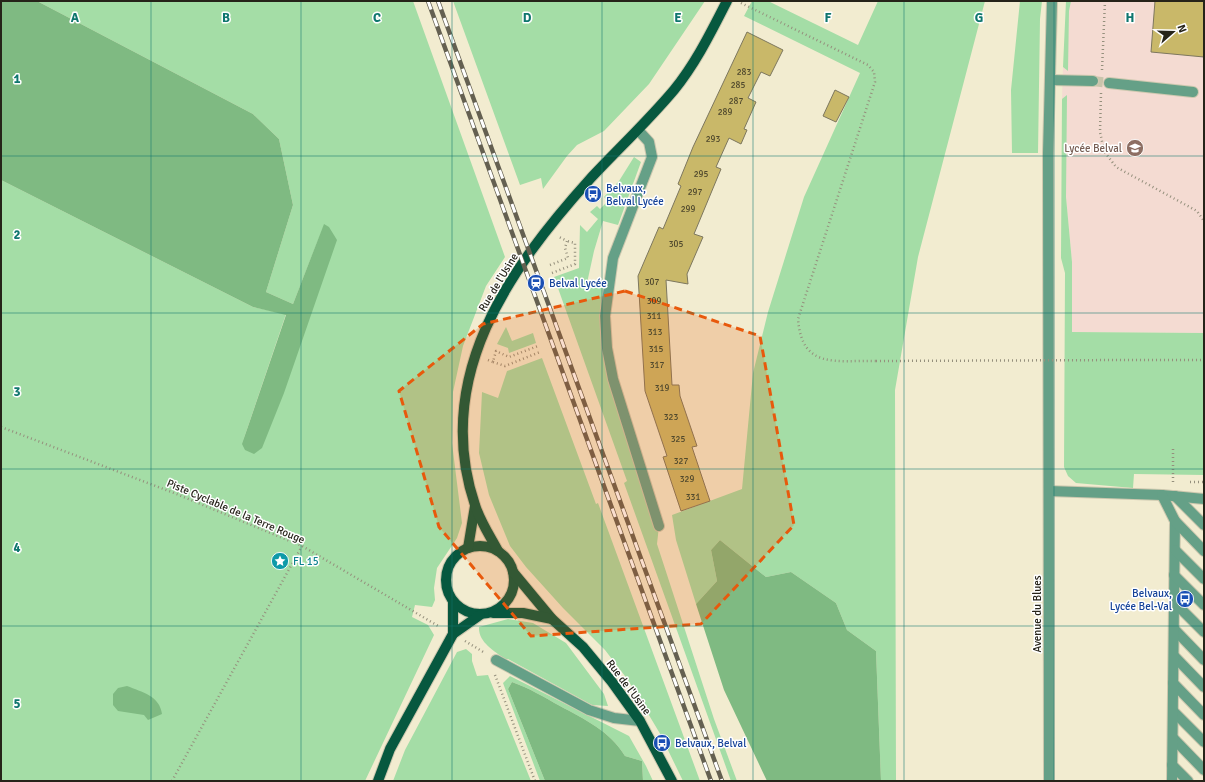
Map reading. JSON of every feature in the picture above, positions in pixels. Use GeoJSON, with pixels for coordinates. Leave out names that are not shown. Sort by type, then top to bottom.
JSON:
{"type":"FeatureCollection","features":[{"type":"Feature","properties":{"kind":"main road","name":"Rue de l'Usine"},"geometry":{"type":"LineString","coordinates":[[498,551],[475,506],[467,472],[462,436],[466,386],[475,354],[499,299],[512,277],[553,221],[674,89],[696,60],[727,1]]}},
{"type":"Feature","properties":{"kind":"main road","name":"Rue de l'Usine"},"geometry":{"type":"LineString","coordinates":[[468,548],[475,506]]}},
{"type":"Feature","properties":{"kind":"main road"},"geometry":{"type":"LineString","coordinates":[[492,613],[502,606],[510,597],[514,585],[513,572],[507,560],[498,551],[488,547],[478,546],[468,548],[456,556],[449,566],[445,577],[447,590],[453,602],[465,611],[480,615],[492,613],[523,613],[552,619]]}},
{"type":"Feature","properties":{"kind":"main road","name":"Rue de l'Usine"},"geometry":{"type":"LineString","coordinates":[[513,572],[552,619],[583,648],[612,682],[640,721],[672,781]]}},
{"type":"Feature","properties":{"kind":"main road"},"geometry":{"type":"LineString","coordinates":[[453,602],[453,634]]}},
{"type":"Feature","properties":{"kind":"main road"},"geometry":{"type":"LineString","coordinates":[[378,781],[390,750],[453,634],[480,615]]}},
{"type":"Feature","properties":{"kind":"street","name":"Avenue du Blues"},"geometry":{"type":"LineString","coordinates":[[1049,781],[1050,80],[1052,1]]}},
{"type":"Feature","properties":{"kind":"street"},"geometry":{"type":"LineString","coordinates":[[1050,80],[1101,83],[1193,92]]}},
{"type":"Feature","properties":{"kind":"street"},"geometry":{"type":"LineString","coordinates":[[638,130],[649,142],[652,157],[613,258],[608,287],[605,324],[607,348],[613,379],[659,526]]}},
{"type":"Feature","properties":{"kind":"street"},"geometry":{"type":"LineString","coordinates":[[1049,492],[1162,495],[1204,499]]}},
{"type":"Feature","properties":{"kind":"street"},"geometry":{"type":"LineString","coordinates":[[1162,495],[1175,521],[1204,551]]}},
{"type":"Feature","properties":{"kind":"street"},"geometry":{"type":"LineString","coordinates":[[1175,496],[1204,525]]}},
{"type":"Feature","properties":{"kind":"street"},"geometry":{"type":"LineString","coordinates":[[1172,781],[1175,521]]}},
{"type":"Feature","properties":{"kind":"street"},"geometry":{"type":"LineString","coordinates":[[1175,550],[1204,579]]}},
{"type":"Feature","properties":{"kind":"street"},"geometry":{"type":"LineString","coordinates":[[1174,575],[1204,605]]}},
{"type":"Feature","properties":{"kind":"street"},"geometry":{"type":"LineString","coordinates":[[1174,602],[1204,632]]}},
{"type":"Feature","properties":{"kind":"street"},"geometry":{"type":"LineString","coordinates":[[1174,629],[1204,660]]}},
{"type":"Feature","properties":{"kind":"street"},"geometry":{"type":"LineString","coordinates":[[1174,656],[1204,688]]}},
{"type":"Feature","properties":{"kind":"street"},"geometry":{"type":"LineString","coordinates":[[496,660],[589,710],[614,718],[640,721]]}},
{"type":"Feature","properties":{"kind":"street"},"geometry":{"type":"LineString","coordinates":[[1173,683],[1204,715]]}},
{"type":"Feature","properties":{"kind":"street"},"geometry":{"type":"LineString","coordinates":[[1173,711],[1204,742]]}},
{"type":"Feature","properties":{"kind":"street"},"geometry":{"type":"LineString","coordinates":[[1173,738],[1204,770]]}},
{"type":"Feature","properties":{"kind":"street"},"geometry":{"type":"LineString","coordinates":[[1172,766],[1188,781]]}},
{"type":"Feature","properties":{"kind":"path"},"geometry":{"type":"LineString","coordinates":[[736,1],[868,65],[874,72],[875,82],[798,319],[800,333],[805,347],[813,356],[828,360],[876,361],[1204,360]]}},
{"type":"Feature","properties":{"kind":"path"},"geometry":{"type":"LineString","coordinates":[[1102,71],[1105,1]]}},
{"type":"Feature","properties":{"kind":"path"},"geometry":{"type":"LineString","coordinates":[[1101,83],[1100,132],[1104,151],[1116,167],[1197,211],[1204,220]]}},
{"type":"Feature","properties":{"kind":"path"},"geometry":{"type":"LineString","coordinates":[[552,273],[575,264],[575,243],[560,238],[553,221]]}},
{"type":"Feature","properties":{"kind":"path"},"geometry":{"type":"LineString","coordinates":[[550,265],[568,258],[565,248],[567,241]]}},
{"type":"Feature","properties":{"kind":"path"},"geometry":{"type":"LineString","coordinates":[[493,362],[496,351],[509,357],[538,346]]}},
{"type":"Feature","properties":{"kind":"path"},"geometry":{"type":"LineString","coordinates":[[475,354],[505,366],[540,352]]}},
{"type":"Feature","properties":{"kind":"path","name":"Piste Cyclable de la Terre Rouge"},"geometry":{"type":"LineString","coordinates":[[1,427],[174,493],[302,546],[453,634]]}},
{"type":"Feature","properties":{"kind":"path"},"geometry":{"type":"LineString","coordinates":[[1173,446],[1173,482]]}},
{"type":"Feature","properties":{"kind":"path"},"geometry":{"type":"LineString","coordinates":[[172,781],[302,546]]}},
{"type":"Feature","properties":{"kind":"path"},"geometry":{"type":"LineString","coordinates":[[453,634],[496,660],[494,666],[495,678],[535,781]]}},
{"type":"Feature","properties":{"kind":"highlighted area"},"geometry":{"type":"Polygon","coordinates":[[[625,291],[760,336],[794,525],[701,624],[531,636],[439,527],[399,391],[483,324],[625,291]]]}},
{"type":"Feature","properties":{"kind":"shaded area","name":"Lycée Belval"},"geometry":{"type":"Polygon","coordinates":[[[1071,1],[1204,1],[1204,333],[1072,332],[1072,262],[1066,197],[1062,99],[1063,67],[1067,70],[1069,11],[1071,1]]]}},
{"type":"Feature","properties":{"kind":"green space"},"geometry":{"type":"Polygon","coordinates":[[[1,1],[37,1],[253,114],[279,139],[293,205],[266,292],[293,304],[324,224],[329,227],[337,240],[284,393],[262,448],[254,454],[245,450],[242,444],[286,315],[253,307],[1,180],[1,1]]]}},
{"type":"Feature","properties":{"kind":"green space"},"geometry":{"type":"Polygon","coordinates":[[[37,1],[413,1],[505,257],[486,286],[463,346],[453,392],[452,443],[462,523],[457,538],[437,568],[434,588],[435,600],[432,607],[415,605],[412,617],[428,625],[434,635],[365,781],[1,781],[1,180],[253,307],[286,314],[242,444],[324,225],[293,304],[266,292],[293,205],[279,139],[253,114],[37,1]]]}},
{"type":"Feature","properties":{"kind":"green space"},"geometry":{"type":"Polygon","coordinates":[[[453,1],[705,1],[649,84],[604,131],[577,145],[543,189],[541,178],[520,185],[453,1]]]}},
{"type":"Feature","properties":{"kind":"green space"},"geometry":{"type":"Polygon","coordinates":[[[752,1],[768,1],[858,45],[878,1],[985,1],[918,257],[895,390],[896,781],[881,781],[876,651],[847,630],[836,603],[791,572],[766,577],[720,540],[711,550],[717,581],[696,604],[676,540],[672,515],[742,489],[753,373],[768,312],[804,197],[860,73],[744,16],[752,1]]]}},
{"type":"Feature","properties":{"kind":"green space"},"geometry":{"type":"Polygon","coordinates":[[[1020,1],[1042,1],[1040,19],[1038,153],[1012,153],[1011,90],[1020,1]]]}},
{"type":"Feature","properties":{"kind":"green space"},"geometry":{"type":"Polygon","coordinates":[[[1066,1],[1071,1],[1069,11],[1068,71],[1063,67],[1066,1]]]}},
{"type":"Feature","properties":{"kind":"green space"},"geometry":{"type":"Polygon","coordinates":[[[1067,95],[1066,197],[1072,262],[1072,332],[1204,333],[1204,475],[1134,474],[1133,488],[1076,483],[1068,476],[1064,467],[1065,273],[1061,258],[1062,99],[1067,95]]]}},
{"type":"Feature","properties":{"kind":"green space"},"geometry":{"type":"Polygon","coordinates":[[[634,157],[641,162],[618,225],[603,221],[594,251],[587,283],[608,287],[607,348],[659,526],[657,544],[714,719],[737,781],[731,781],[624,483],[627,481],[554,277],[579,268],[580,225],[587,232],[598,219],[590,212],[597,206],[600,209],[608,201],[604,197],[619,181],[634,157]]]}},
{"type":"Feature","properties":{"kind":"green space"},"geometry":{"type":"Polygon","coordinates":[[[506,327],[512,341],[533,333],[536,343],[509,353],[508,348],[497,344],[506,327]]]}},
{"type":"Feature","properties":{"kind":"green space"},"geometry":{"type":"Polygon","coordinates":[[[542,358],[596,504],[598,503],[700,781],[683,781],[666,746],[671,744],[667,735],[662,737],[628,680],[605,650],[563,608],[526,567],[510,546],[489,495],[479,453],[482,392],[498,398],[507,371],[542,358]]]}},
{"type":"Feature","properties":{"kind":"green space"},"geometry":{"type":"Polygon","coordinates":[[[720,540],[766,577],[791,572],[836,603],[847,630],[876,651],[881,781],[767,781],[724,690],[696,604],[717,581],[711,550],[720,540]]]}},
{"type":"Feature","properties":{"kind":"green space"},"geometry":{"type":"Polygon","coordinates":[[[508,619],[533,623],[566,643],[604,694],[608,706],[592,705],[508,659],[505,659],[488,646],[481,637],[479,627],[508,619]]]}},
{"type":"Feature","properties":{"kind":"green space"},"geometry":{"type":"Polygon","coordinates":[[[466,649],[472,654],[472,661],[477,676],[488,675],[531,781],[393,781],[405,750],[457,652],[466,649]]]}},
{"type":"Feature","properties":{"kind":"green space"},"geometry":{"type":"Polygon","coordinates":[[[510,676],[629,736],[653,781],[643,781],[642,761],[625,756],[612,739],[596,726],[536,693],[512,682],[508,689],[545,781],[540,781],[503,683],[510,676]]]}},
{"type":"Feature","properties":{"kind":"green space"},"geometry":{"type":"Polygon","coordinates":[[[512,682],[536,693],[596,726],[612,739],[625,756],[642,761],[643,781],[545,781],[508,689],[512,682]]]}},
{"type":"Feature","properties":{"kind":"green space"},"geometry":{"type":"Polygon","coordinates":[[[127,686],[154,699],[161,708],[162,714],[148,720],[144,715],[118,711],[113,705],[113,694],[118,688],[127,686]]]}},
{"type":"Feature","properties":{"kind":"building"},"geometry":{"type":"Polygon","coordinates":[[[1155,1],[1204,1],[1204,57],[1151,52],[1155,1]]]}},
{"type":"Feature","properties":{"kind":"building"},"geometry":{"type":"Polygon","coordinates":[[[747,32],[783,50],[770,76],[761,72],[748,98],[756,102],[744,129],[747,130],[741,144],[729,138],[716,167],[721,169],[694,234],[703,237],[687,274],[688,284],[666,280],[672,385],[679,385],[680,396],[697,446],[692,447],[710,501],[681,511],[663,457],[667,456],[645,391],[638,276],[659,227],[663,229],[681,186],[678,184],[693,147],[747,32]]]}},
{"type":"Feature","properties":{"kind":"building"},"geometry":{"type":"Polygon","coordinates":[[[835,90],[849,97],[836,122],[823,116],[835,90]]]}},
{"type":"Feature","properties":{"kind":"tunnel"},"geometry":{"type":"LineString","coordinates":[[1093,81],[1109,83]]}},
{"type":"Feature","properties":{"kind":"railway"},"geometry":{"type":"LineString","coordinates":[[428,1],[711,781]]}},
{"type":"Feature","properties":{"kind":"railway"},"geometry":{"type":"LineString","coordinates":[[438,1],[722,781]]}},
{"type":"Feature","properties":{"kind":"place","name":"Lycée Belval"},"geometry":{"type":"Point","coordinates":[1135,148]}},
{"type":"Feature","properties":{"kind":"place","name":"Belvaux, Belval Lycée"},"geometry":{"type":"Point","coordinates":[593,194]}},
{"type":"Feature","properties":{"kind":"place","name":"Belval Lycée"},"geometry":{"type":"Point","coordinates":[536,283]}},
{"type":"Feature","properties":{"kind":"place","name":"FL 15"},"geometry":{"type":"Point","coordinates":[280,561]}},
{"type":"Feature","properties":{"kind":"place","name":"Belvaux, Lycée Bel-Val"},"geometry":{"type":"Point","coordinates":[1185,599]}},
{"type":"Feature","properties":{"kind":"place","name":"Belvaux, Belval"},"geometry":{"type":"Point","coordinates":[662,743]}}]}
